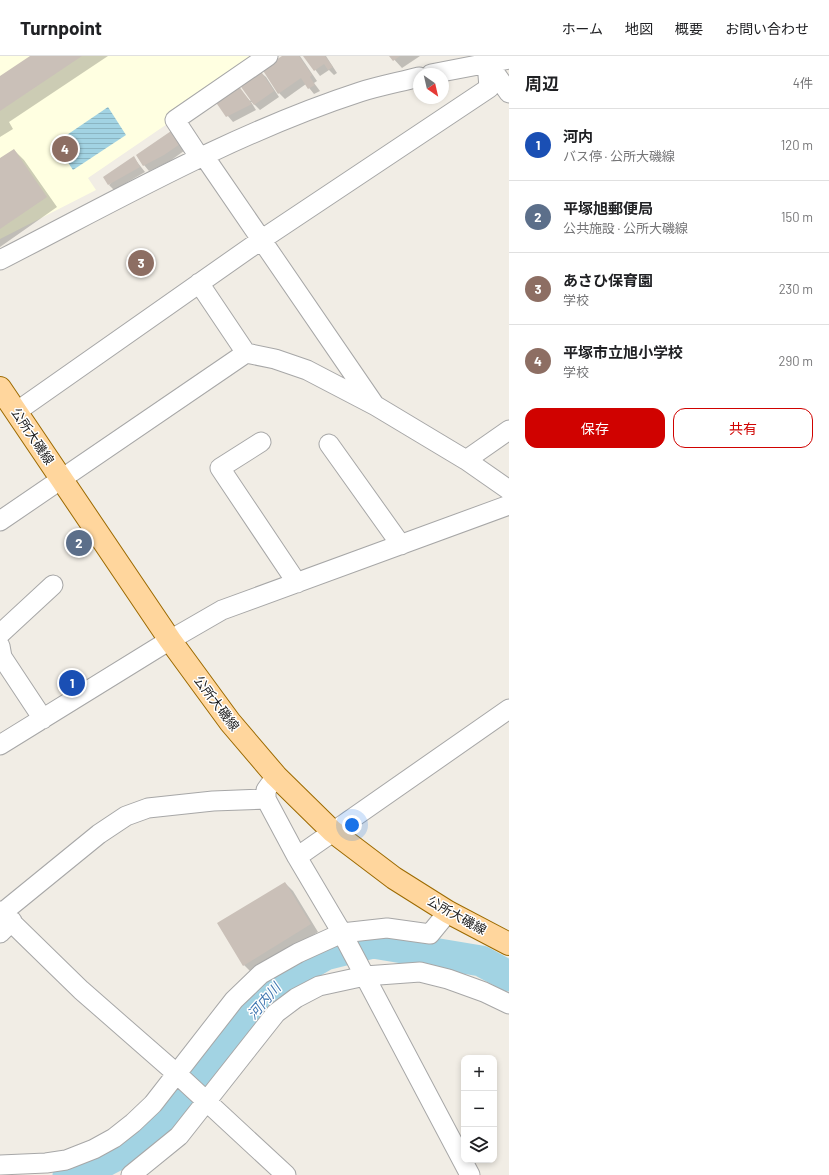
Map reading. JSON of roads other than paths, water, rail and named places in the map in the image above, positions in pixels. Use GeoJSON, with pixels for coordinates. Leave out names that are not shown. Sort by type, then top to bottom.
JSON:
{"type":"FeatureCollection","features":[{"type":"Feature","properties":{"kind":"main road","name":"公所大磯線"},"geometry":{"type":"LineString","coordinates":[[0,388],[170,640],[230,722],[276,776],[332,831],[394,878],[448,912],[509,944]]}},
{"type":"Feature","properties":{"kind":"street"},"geometry":{"type":"LineString","coordinates":[[268,56],[175,120],[261,240],[376,406]]}},
{"type":"Feature","properties":{"kind":"street"},"geometry":{"type":"LineString","coordinates":[[449,70],[509,59]]}},
{"type":"Feature","properties":{"kind":"street"},"geometry":{"type":"LineString","coordinates":[[487,62],[509,93]]}},
{"type":"Feature","properties":{"kind":"street"},"geometry":{"type":"LineString","coordinates":[[16,412],[198,283],[489,88],[487,62]]}},
{"type":"Feature","properties":{"kind":"street"},"geometry":{"type":"LineString","coordinates":[[0,260],[202,157],[282,121],[360,92],[413,79]]}},
{"type":"Feature","properties":{"kind":"street"},"geometry":{"type":"LineString","coordinates":[[198,283],[246,353],[275,359],[307,370],[376,406],[466,460],[509,490]]}},
{"type":"Feature","properties":{"kind":"street"},"geometry":{"type":"LineString","coordinates":[[0,521],[246,353]]}},
{"type":"Feature","properties":{"kind":"street"},"geometry":{"type":"LineString","coordinates":[[466,460],[509,430]]}},
{"type":"Feature","properties":{"kind":"street"},"geometry":{"type":"LineString","coordinates":[[261,442],[220,468],[297,583]]}},
{"type":"Feature","properties":{"kind":"street"},"geometry":{"type":"LineString","coordinates":[[329,444],[401,545]]}},
{"type":"Feature","properties":{"kind":"street"},"geometry":{"type":"LineString","coordinates":[[0,745],[170,640],[222,610],[509,506]]}},
{"type":"Feature","properties":{"kind":"street"},"geometry":{"type":"LineString","coordinates":[[0,634],[53,585]]}},
{"type":"Feature","properties":{"kind":"street"},"geometry":{"type":"LineString","coordinates":[[0,646],[2,657],[43,718]]}},
{"type":"Feature","properties":{"kind":"street"},"geometry":{"type":"LineString","coordinates":[[297,856],[509,709]]}},
{"type":"Feature","properties":{"kind":"street"},"geometry":{"type":"LineString","coordinates":[[276,776],[266,790],[266,799],[342,933],[470,1175]]}},
{"type":"Feature","properties":{"kind":"street"},"geometry":{"type":"LineString","coordinates":[[266,799],[213,801],[148,808],[126,816],[99,834],[3,919],[207,1101],[286,1175]]}},
{"type":"Feature","properties":{"kind":"street"},"geometry":{"type":"LineString","coordinates":[[0,1165],[46,1163],[66,1160],[94,1149],[114,1138],[134,1123],[152,1104],[234,1000],[261,974],[298,953],[342,933],[387,928],[430,934],[448,912]]}},
{"type":"Feature","properties":{"kind":"street"},"geometry":{"type":"LineString","coordinates":[[131,1175],[179,1136],[276,1013],[296,998],[318,986],[365,976],[420,972],[448,979],[484,992],[509,1004]]}},
{"type":"Feature","properties":{"kind":"water"},"geometry":{"type":"Polygon","coordinates":[[[108,107],[126,135],[73,170],[55,143],[108,107]]]}},
{"type":"Feature","properties":{"kind":"waterway","name":"河内川"},"geometry":{"type":"LineString","coordinates":[[68,1175],[98,1165],[142,1142],[170,1120],[275,984],[325,955],[373,943],[481,961],[509,976]]}},
{"type":"Feature","properties":{"kind":"place","name":"平塚市立旭小学校"},"geometry":{"type":"Point","coordinates":[65,149]}},
{"type":"Feature","properties":{"kind":"place","name":"あさひ保育園"},"geometry":{"type":"Point","coordinates":[141,263]}},
{"type":"Feature","properties":{"kind":"place","name":"平塚旭郵便局"},"geometry":{"type":"Point","coordinates":[79,543]}},
{"type":"Feature","properties":{"kind":"place","name":"河内"},"geometry":{"type":"Point","coordinates":[72,683]}}]}
